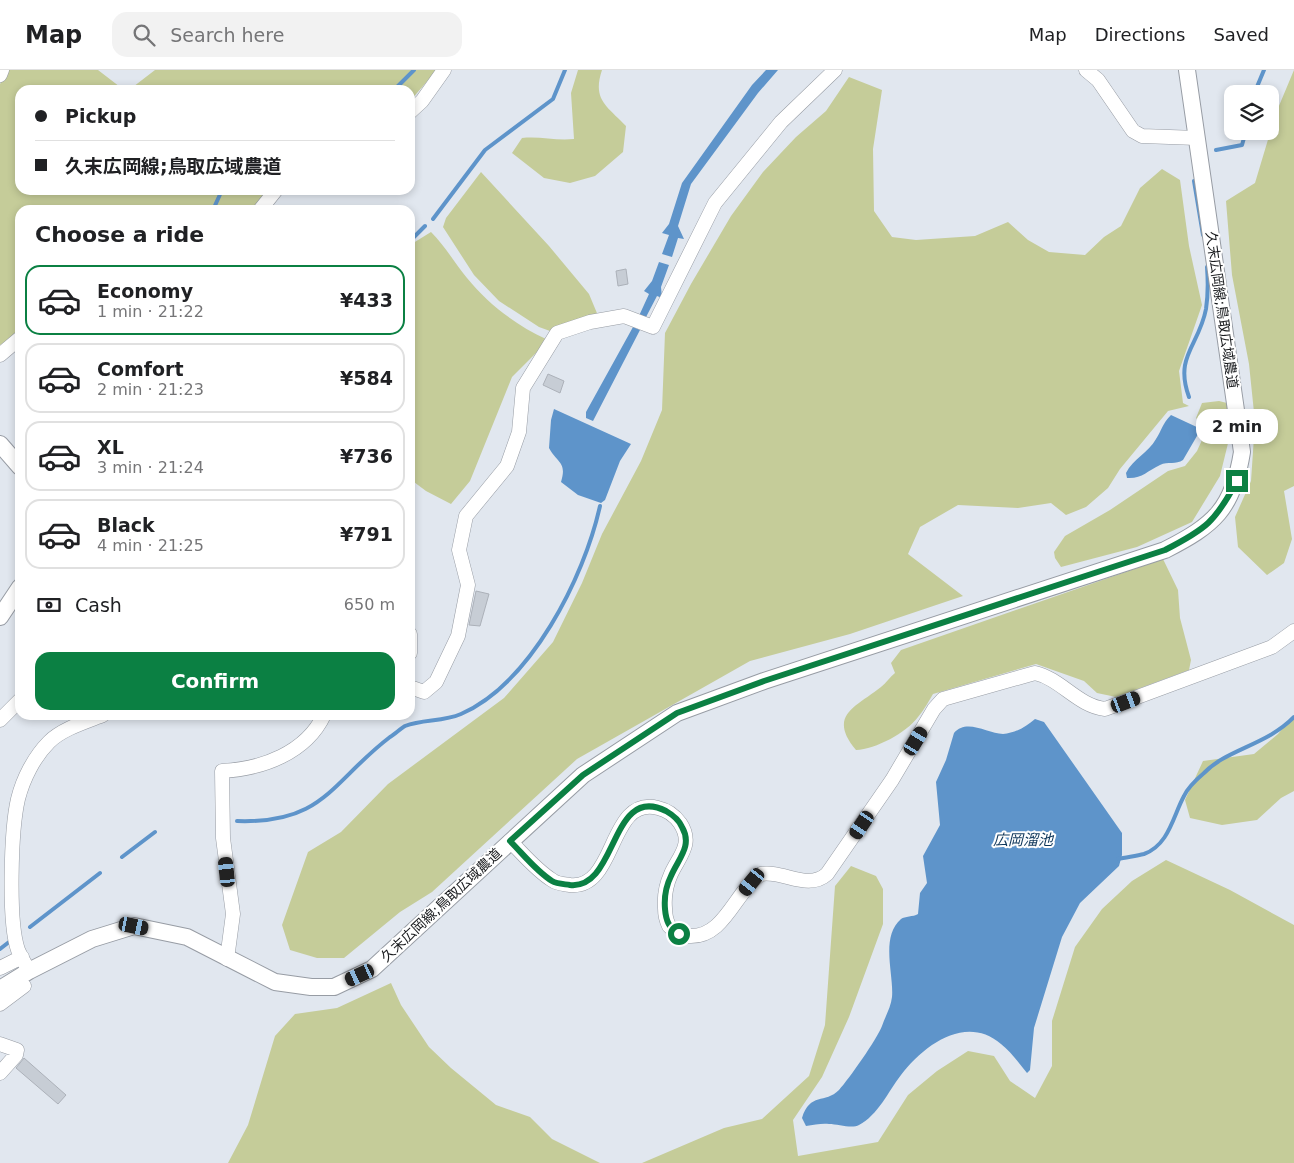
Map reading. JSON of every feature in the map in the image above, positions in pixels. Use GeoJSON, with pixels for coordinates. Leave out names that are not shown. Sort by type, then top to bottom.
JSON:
{"type":"FeatureCollection","features":[{"type":"Feature","properties":{"kind":"street"},"geometry":{"type":"LineString","coordinates":[[0,75],[2,70]]}},
{"type":"Feature","properties":{"kind":"street"},"geometry":{"type":"LineString","coordinates":[[415,107],[422,101],[444,70]]}},
{"type":"Feature","properties":{"kind":"street"},"geometry":{"type":"LineString","coordinates":[[415,689],[424,692],[436,682],[458,636],[468,585],[460,550],[461,533],[466,516],[507,466],[519,432],[523,388],[557,333],[590,322],[624,316],[653,327],[715,203],[781,122],[835,70]]}},
{"type":"Feature","properties":{"kind":"street"},"geometry":{"type":"LineString","coordinates":[[1086,70],[1098,80],[1133,131],[1142,136],[1197,138]]}},
{"type":"Feature","properties":{"kind":"street","name":"久末広岡線;鳥取広域農道"},"geometry":{"type":"LineString","coordinates":[[0,989],[25,971],[92,939],[134,926],[188,937],[226,959],[276,982],[311,987],[334,987],[372,969],[583,775],[677,713],[773,678],[1165,550],[1208,525],[1225,504],[1237,481],[1242,452],[1187,70]]}},
{"type":"Feature","properties":{"kind":"street"},"geometry":{"type":"LineString","coordinates":[[264,205],[272,195]]}},
{"type":"Feature","properties":{"kind":"street"},"geometry":{"type":"LineString","coordinates":[[0,355],[15,342]]}},
{"type":"Feature","properties":{"kind":"street"},"geometry":{"type":"LineString","coordinates":[[0,444],[15,461]]}},
{"type":"Feature","properties":{"kind":"street"},"geometry":{"type":"LineString","coordinates":[[0,618],[15,595]]}},
{"type":"Feature","properties":{"kind":"street"},"geometry":{"type":"LineString","coordinates":[[510,841],[553,881],[574,886],[590,881],[598,873],[629,817],[644,808],[658,808],[666,811],[678,821],[686,839],[684,852],[667,886],[665,899],[666,919],[672,930],[679,934],[700,935],[721,922],[761,874],[775,874],[811,881],[827,874],[892,780],[934,709],[943,699],[1035,673],[1049,676],[1086,702],[1105,709],[1272,647],[1294,631]]}},
{"type":"Feature","properties":{"kind":"street"},"geometry":{"type":"LineString","coordinates":[[0,720],[15,705]]}},
{"type":"Feature","properties":{"kind":"street"},"geometry":{"type":"LineString","coordinates":[[25,971],[18,949],[12,890],[13,837],[18,798],[30,767],[49,742],[77,724],[88,720]]}},
{"type":"Feature","properties":{"kind":"street"},"geometry":{"type":"LineString","coordinates":[[226,959],[233,914],[223,838],[222,771],[262,766],[303,743],[318,727],[322,720]]}},
{"type":"Feature","properties":{"kind":"street"},"geometry":{"type":"LineString","coordinates":[[0,968],[25,971]]}},
{"type":"Feature","properties":{"kind":"street"},"geometry":{"type":"LineString","coordinates":[[0,1004],[25,971]]}},
{"type":"Feature","properties":{"kind":"street"},"geometry":{"type":"LineString","coordinates":[[0,1044],[17,1050],[16,1055],[0,1073]]}},
{"type":"Feature","properties":{"kind":"green space"},"geometry":{"type":"Polygon","coordinates":[[[8,70],[98,70],[118,85],[15,85],[15,195],[264,195],[257,205],[15,205],[15,336],[0,345],[0,84],[8,70]]]}},
{"type":"Feature","properties":{"kind":"green space"},"geometry":{"type":"Polygon","coordinates":[[[155,70],[437,70],[415,95],[415,85],[136,85],[155,70]]]}},
{"type":"Feature","properties":{"kind":"green space"},"geometry":{"type":"Polygon","coordinates":[[[578,70],[602,70],[599,80],[600,96],[607,107],[626,126],[623,152],[595,176],[570,183],[544,178],[512,153],[522,138],[574,139],[571,93],[578,70]]]}},
{"type":"Feature","properties":{"kind":"green space"},"geometry":{"type":"Polygon","coordinates":[[[1294,70],[1294,486],[1284,491],[1292,539],[1284,563],[1267,575],[1238,547],[1235,517],[1251,481],[1255,422],[1249,364],[1232,275],[1226,201],[1255,183],[1268,140],[1279,140],[1279,106],[1294,70]]]}},
{"type":"Feature","properties":{"kind":"green space"},"geometry":{"type":"Polygon","coordinates":[[[849,77],[882,90],[873,149],[874,211],[892,237],[916,240],[975,236],[1008,222],[1028,240],[1049,252],[1085,255],[1104,237],[1121,226],[1140,188],[1162,169],[1180,180],[1189,246],[1202,305],[1179,371],[1183,403],[1189,406],[1168,411],[1120,469],[1108,488],[1086,507],[1066,515],[1051,503],[1018,508],[958,505],[920,527],[908,554],[963,596],[850,634],[750,661],[577,759],[432,892],[400,912],[344,958],[317,958],[290,950],[282,925],[308,852],[341,832],[388,784],[504,698],[553,642],[582,583],[602,534],[641,461],[662,410],[665,333],[731,216],[763,172],[796,137],[826,111],[849,77]]]}},
{"type":"Feature","properties":{"kind":"green space"},"geometry":{"type":"Polygon","coordinates":[[[481,172],[549,246],[589,294],[599,318],[550,331],[539,327],[499,301],[474,275],[443,227],[446,218],[481,172]]]}},
{"type":"Feature","properties":{"kind":"green space"},"geometry":{"type":"Polygon","coordinates":[[[431,232],[484,297],[513,320],[546,339],[545,344],[512,377],[470,481],[451,504],[426,491],[415,483],[415,242],[431,232]]]}},
{"type":"Feature","properties":{"kind":"green space"},"geometry":{"type":"Polygon","coordinates":[[[1219,401],[1227,403],[1231,431],[1220,476],[1192,522],[1137,547],[1061,567],[1055,558],[1054,552],[1065,536],[1110,510],[1168,471],[1185,466],[1197,451],[1207,429],[1196,418],[1202,403],[1219,401]]]}},
{"type":"Feature","properties":{"kind":"green space"},"geometry":{"type":"Polygon","coordinates":[[[1163,559],[1178,590],[1180,618],[1191,660],[1189,670],[1116,697],[1097,693],[1084,681],[1036,664],[933,694],[913,723],[890,739],[872,747],[856,750],[848,738],[844,728],[848,713],[854,706],[881,687],[895,673],[891,663],[901,650],[1163,559]]]}},
{"type":"Feature","properties":{"kind":"green space"},"geometry":{"type":"Polygon","coordinates":[[[1294,715],[1294,791],[1281,798],[1257,820],[1222,825],[1190,818],[1185,800],[1203,761],[1254,754],[1278,734],[1294,715]]]}},
{"type":"Feature","properties":{"kind":"green space"},"geometry":{"type":"Polygon","coordinates":[[[1166,860],[1230,890],[1294,925],[1294,1163],[642,1163],[724,1128],[762,1119],[809,1076],[825,1025],[835,886],[851,866],[876,876],[883,889],[883,924],[849,1017],[822,1077],[793,1120],[798,1156],[878,1142],[908,1095],[937,1071],[968,1051],[994,1056],[1010,1081],[1035,1098],[1052,1066],[1052,1021],[1075,947],[1102,909],[1132,881],[1166,860]]]}},
{"type":"Feature","properties":{"kind":"green space"},"geometry":{"type":"Polygon","coordinates":[[[391,983],[401,1005],[429,1047],[451,1068],[496,1105],[530,1117],[552,1139],[600,1163],[228,1163],[248,1125],[275,1036],[295,1014],[337,1008],[391,983]]]}},
{"type":"Feature","properties":{"kind":"water"},"geometry":{"type":"Polygon","coordinates":[[[766,70],[778,70],[758,93],[691,184],[678,226],[684,239],[678,238],[672,257],[662,254],[669,235],[662,233],[669,224],[682,183],[752,85],[766,70]]]}},
{"type":"Feature","properties":{"kind":"water"},"geometry":{"type":"Polygon","coordinates":[[[659,262],[669,265],[661,287],[662,298],[657,296],[645,319],[638,318],[649,294],[644,291],[652,281],[659,262]]]}},
{"type":"Feature","properties":{"kind":"water"},"geometry":{"type":"Polygon","coordinates":[[[633,327],[640,330],[593,421],[586,418],[586,412],[633,327]]]}},
{"type":"Feature","properties":{"kind":"water"},"geometry":{"type":"Polygon","coordinates":[[[554,409],[631,444],[620,461],[605,500],[601,503],[578,495],[561,482],[563,471],[561,464],[549,448],[551,420],[554,409]]]}},
{"type":"Feature","properties":{"kind":"water"},"geometry":{"type":"Polygon","coordinates":[[[1171,415],[1201,429],[1183,460],[1155,467],[1141,476],[1127,478],[1126,473],[1129,468],[1153,444],[1171,415]]]}},
{"type":"Feature","properties":{"kind":"water","name":"広岡溜池"},"geometry":{"type":"Polygon","coordinates":[[[1035,719],[1044,722],[1122,833],[1122,855],[1119,866],[1080,903],[1062,937],[1034,1028],[1030,1070],[1027,1073],[1005,1047],[988,1035],[974,1032],[960,1033],[946,1037],[921,1053],[901,1075],[866,1121],[856,1126],[824,1124],[806,1126],[802,1118],[805,1110],[814,1101],[834,1094],[844,1085],[875,1040],[889,1008],[892,997],[889,956],[891,936],[901,919],[918,914],[920,893],[927,883],[923,856],[940,825],[936,782],[946,760],[954,733],[959,729],[971,727],[1003,734],[1020,729],[1035,719]]]}},
{"type":"Feature","properties":{"kind":"building"},"geometry":{"type":"Polygon","coordinates":[[[626,269],[628,284],[618,286],[616,271],[626,269]]]}},
{"type":"Feature","properties":{"kind":"building"},"geometry":{"type":"Polygon","coordinates":[[[548,374],[564,381],[560,393],[543,385],[548,374]]]}},
{"type":"Feature","properties":{"kind":"building"},"geometry":{"type":"Polygon","coordinates":[[[476,591],[489,594],[480,626],[469,625],[476,591]]]}},
{"type":"Feature","properties":{"kind":"building"},"geometry":{"type":"Polygon","coordinates":[[[24,1058],[66,1095],[58,1104],[16,1068],[24,1058]]]}},
{"type":"Feature","properties":{"kind":"waterway"},"geometry":{"type":"LineString","coordinates":[[399,85],[414,70]]}},
{"type":"Feature","properties":{"kind":"waterway"},"geometry":{"type":"LineString","coordinates":[[433,219],[485,150],[553,99],[565,70]]}},
{"type":"Feature","properties":{"kind":"waterway"},"geometry":{"type":"LineString","coordinates":[[1258,85],[1264,70]]}},
{"type":"Feature","properties":{"kind":"waterway"},"geometry":{"type":"LineString","coordinates":[[1216,150],[1242,145],[1243,140]]}},
{"type":"Feature","properties":{"kind":"waterway"},"geometry":{"type":"LineString","coordinates":[[1194,181],[1203,235]]}},
{"type":"Feature","properties":{"kind":"waterway"},"geometry":{"type":"LineString","coordinates":[[215,205],[220,195]]}},
{"type":"Feature","properties":{"kind":"waterway"},"geometry":{"type":"LineString","coordinates":[[415,236],[425,226]]}},
{"type":"Feature","properties":{"kind":"waterway"},"geometry":{"type":"LineString","coordinates":[[1189,397],[1184,371],[1189,352],[1203,322],[1206,309],[1207,267]]}},
{"type":"Feature","properties":{"kind":"waterway"},"geometry":{"type":"LineString","coordinates":[[237,821],[266,820],[289,815],[308,808],[324,797],[370,754],[405,726],[461,714],[486,699],[510,679],[532,654],[551,625],[567,595],[581,565],[600,506]]}},
{"type":"Feature","properties":{"kind":"waterway"},"geometry":{"type":"LineString","coordinates":[[1118,859],[1144,854],[1152,850],[1165,837],[1186,793],[1198,778],[1224,758],[1272,734],[1294,717]]}},
{"type":"Feature","properties":{"kind":"waterway"},"geometry":{"type":"LineString","coordinates":[[122,857],[155,832]]}},
{"type":"Feature","properties":{"kind":"waterway"},"geometry":{"type":"LineString","coordinates":[[30,927],[100,873]]}},
{"type":"Feature","properties":{"kind":"waterway"},"geometry":{"type":"LineString","coordinates":[[0,949],[9,942]]}},
{"type":"Feature","properties":{"kind":"route"},"geometry":{"type":"LineString","coordinates":[[679,934],[672,930],[668,924],[665,899],[671,874],[684,852],[686,834],[678,821],[666,811],[650,807],[636,811],[623,824],[594,878],[574,886],[553,881],[510,841],[583,775],[677,713],[764,681],[1165,550],[1208,525],[1225,504],[1237,481]]}}]}
